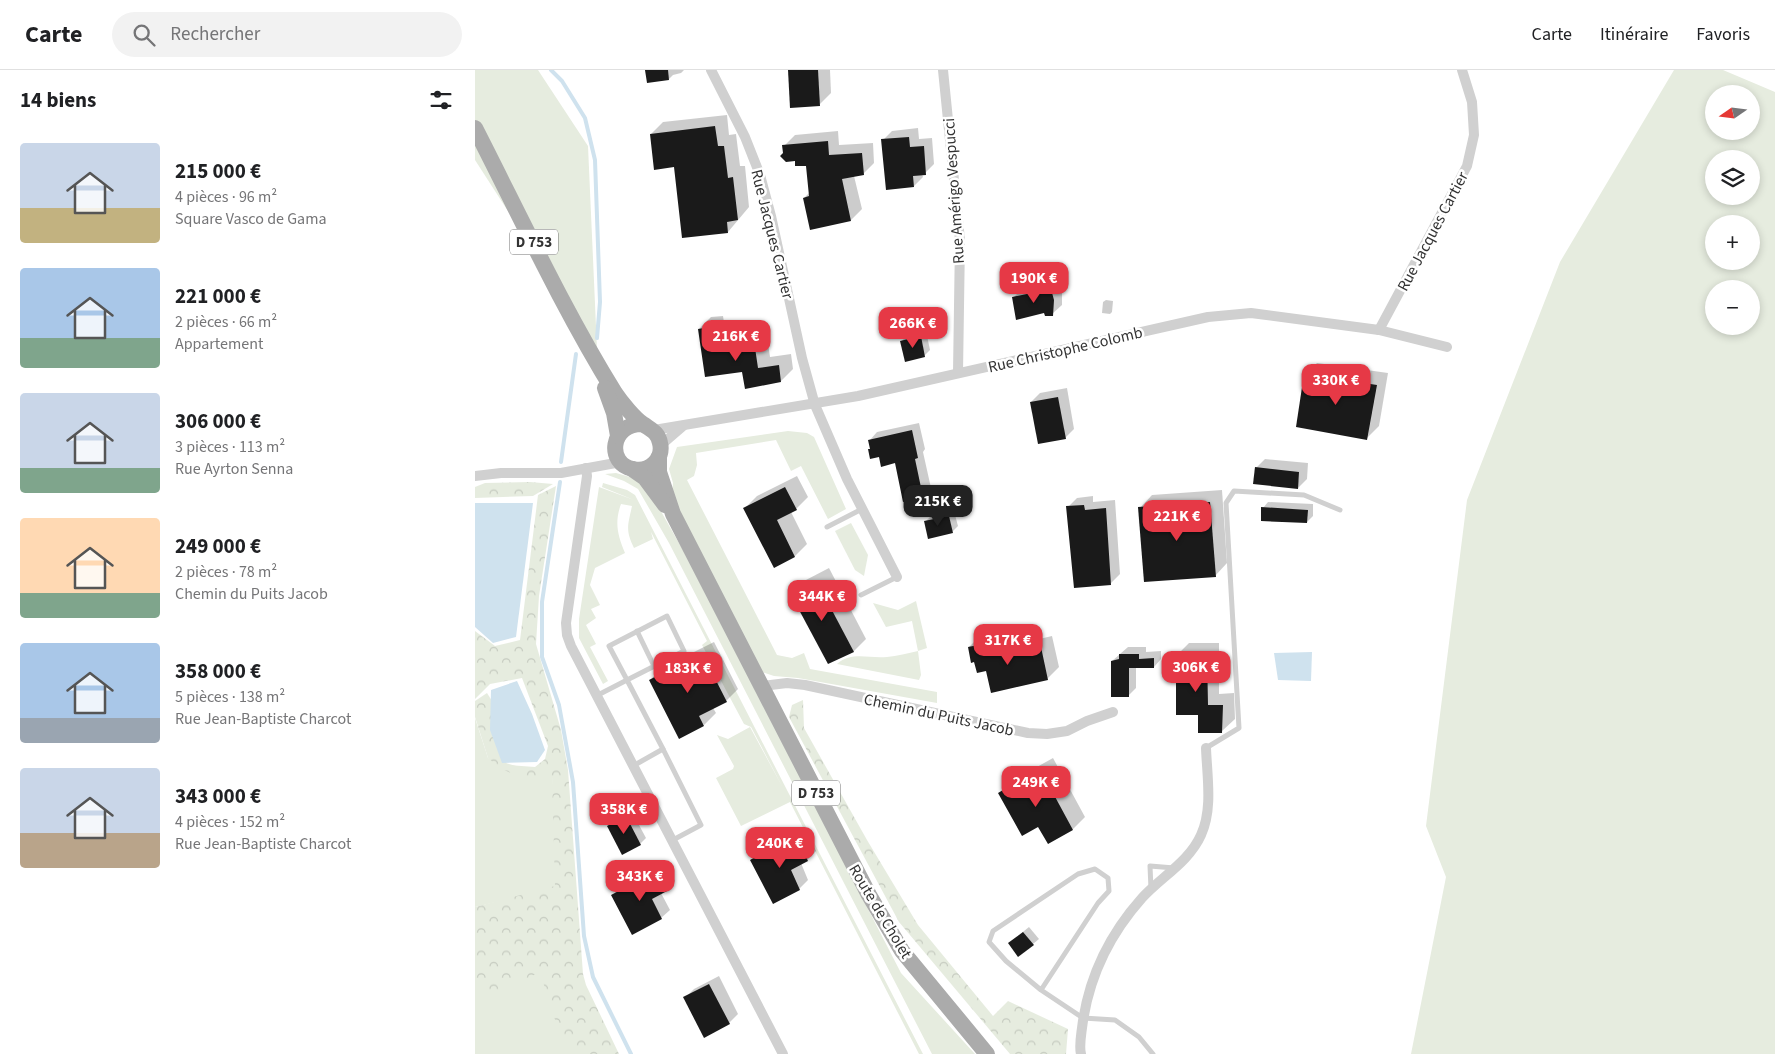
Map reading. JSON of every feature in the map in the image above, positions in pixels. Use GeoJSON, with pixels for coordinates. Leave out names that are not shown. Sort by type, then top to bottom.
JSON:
{"type":"FeatureCollection","features":[{"type":"Feature","properties":{"kind":"main road","name":"D 753"},"geometry":{"type":"LineString","coordinates":[[475,128],[592,356],[619,399],[654,439]]}},
{"type":"Feature","properties":{"kind":"main road","name":"D 753"},"geometry":{"type":"LineString","coordinates":[[592,356],[614,413],[622,455]]}},
{"type":"Feature","properties":{"kind":"main road"},"geometry":{"type":"LineString","coordinates":[[629,426],[654,439],[649,468],[641,470],[622,455],[629,426]]}},
{"type":"Feature","properties":{"kind":"main road","name":"Route de Cholet"},"geometry":{"type":"LineString","coordinates":[[654,439],[659,472],[673,514],[869,896],[916,970],[987,1054]]}},
{"type":"Feature","properties":{"kind":"main road","name":"Route de Cholet"},"geometry":{"type":"LineString","coordinates":[[622,455],[645,478],[673,514]]}},
{"type":"Feature","properties":{"kind":"street","name":"Rue Jacques Cartier"},"geometry":{"type":"LineString","coordinates":[[711,70],[745,137],[760,175],[771,216],[802,358],[815,405],[847,479],[897,577]]}},
{"type":"Feature","properties":{"kind":"street","name":"Rue Amérigo Vespucci"},"geometry":{"type":"LineString","coordinates":[[943,70],[960,240],[958,373]]}},
{"type":"Feature","properties":{"kind":"street","name":"Rue Jacques Cartier"},"geometry":{"type":"LineString","coordinates":[[1379,330],[1467,166],[1474,134],[1472,102],[1462,70]]}},
{"type":"Feature","properties":{"kind":"street","name":"Rue Christophe Colomb"},"geometry":{"type":"LineString","coordinates":[[654,439],[683,426],[815,405],[1207,317],[1251,313],[1379,330],[1447,347]]}},
{"type":"Feature","properties":{"kind":"street"},"geometry":{"type":"LineString","coordinates":[[654,439],[683,426]]}},
{"type":"Feature","properties":{"kind":"street"},"geometry":{"type":"LineString","coordinates":[[475,476],[501,473],[561,473],[588,468],[622,455]]}},
{"type":"Feature","properties":{"kind":"street"},"geometry":{"type":"LineString","coordinates":[[588,468],[567,635],[596,696],[783,1054]]}},
{"type":"Feature","properties":{"kind":"street","name":"Chemin du Puits Jacob"},"geometry":{"type":"LineString","coordinates":[[762,686],[787,683],[805,685],[1028,733],[1047,734],[1067,731],[1087,721],[1113,712]]}},
{"type":"Feature","properties":{"kind":"street"},"geometry":{"type":"LineString","coordinates":[[1081,1054],[1083,1018],[1100,960],[1116,931],[1143,897],[1175,868],[1201,836],[1208,805],[1207,748]]}},
{"type":"Feature","properties":{"kind":"lane"},"geometry":{"type":"LineString","coordinates":[[1207,748],[1239,728],[1226,503],[1234,491],[1304,495],[1340,510]]}},
{"type":"Feature","properties":{"kind":"lane"},"geometry":{"type":"LineString","coordinates":[[827,527],[862,509]]}},
{"type":"Feature","properties":{"kind":"lane"},"geometry":{"type":"LineString","coordinates":[[861,595],[897,577]]}},
{"type":"Feature","properties":{"kind":"lane"},"geometry":{"type":"LineString","coordinates":[[596,696],[627,680],[654,666],[684,651],[667,616],[609,646],[627,680],[663,749],[701,825],[671,840]]}},
{"type":"Feature","properties":{"kind":"lane"},"geometry":{"type":"LineString","coordinates":[[637,632],[654,666]]}},
{"type":"Feature","properties":{"kind":"lane"},"geometry":{"type":"LineString","coordinates":[[633,766],[663,749]]}},
{"type":"Feature","properties":{"kind":"lane"},"geometry":{"type":"LineString","coordinates":[[1151,889],[1150,866],[1175,868]]}},
{"type":"Feature","properties":{"kind":"lane"},"geometry":{"type":"LineString","coordinates":[[1041,990],[1098,904],[1109,891],[1108,878],[1095,869],[1078,874],[993,931],[989,942],[1005,961],[1041,990],[1083,1018],[1115,1020],[1139,1037],[1153,1054]]}},
{"type":"Feature","properties":{"kind":"green space"},"geometry":{"type":"Polygon","coordinates":[[[475,70],[538,70],[588,146],[597,349],[475,160],[475,70]]]}},
{"type":"Feature","properties":{"kind":"green space"},"geometry":{"type":"Polygon","coordinates":[[[1674,70],[1723,70],[1758,85],[1705,85],[1705,140],[1760,140],[1760,86],[1775,92],[1775,1054],[1411,1054],[1446,877],[1426,826],[1467,500],[1560,262],[1674,70]]]}},
{"type":"Feature","properties":{"kind":"green space"},"geometry":{"type":"Polygon","coordinates":[[[788,431],[807,433],[814,437],[846,509],[828,519],[801,466],[791,471],[776,440],[696,453],[697,465],[694,476],[687,480],[777,655],[792,658],[804,653],[810,669],[937,692],[937,703],[798,678],[774,676],[762,672],[672,497],[673,483],[669,469],[677,447],[788,431]]]}},
{"type":"Feature","properties":{"kind":"green space"},"geometry":{"type":"Polygon","coordinates":[[[616,473],[637,479],[654,499],[684,552],[901,973],[975,1054],[932,1054],[669,543],[638,489],[605,474],[616,473]]]}},
{"type":"Feature","properties":{"kind":"green space"},"geometry":{"type":"Polygon","coordinates":[[[530,482],[553,484],[533,496],[475,498],[475,487],[485,483],[530,482]]]}},
{"type":"Feature","properties":{"kind":"green space"},"geometry":{"type":"Polygon","coordinates":[[[603,483],[627,490],[635,495],[923,1054],[919,1054],[790,802],[741,826],[716,778],[733,769],[734,766],[717,735],[728,739],[750,727],[783,788],[751,727],[744,724],[702,645],[707,641],[651,532],[653,539],[634,548],[629,537],[628,527],[632,506],[621,504],[617,523],[620,541],[625,553],[595,568],[590,585],[600,605],[591,609],[596,618],[586,625],[596,644],[590,647],[608,681],[603,684],[579,638],[579,619],[599,487],[634,500],[602,487],[603,483]]]}},
{"type":"Feature","properties":{"kind":"green space"},"geometry":{"type":"Polygon","coordinates":[[[556,486],[539,596],[536,644],[561,730],[568,770],[583,974],[586,985],[619,1054],[583,1054],[572,1048],[550,1011],[541,972],[492,993],[475,987],[475,907],[555,886],[552,777],[530,782],[500,768],[488,758],[475,717],[475,701],[487,693],[492,701],[496,737],[507,765],[535,767],[545,759],[548,746],[522,678],[490,684],[475,699],[475,631],[495,646],[520,640],[538,495],[556,486]]]}},
{"type":"Feature","properties":{"kind":"green space"},"geometry":{"type":"Polygon","coordinates":[[[851,523],[868,555],[864,576],[855,570],[835,531],[851,523]]]}},
{"type":"Feature","properties":{"kind":"green space"},"geometry":{"type":"Polygon","coordinates":[[[916,601],[927,648],[918,651],[912,621],[886,627],[873,603],[898,610],[916,601]]]}},
{"type":"Feature","properties":{"kind":"green space"},"geometry":{"type":"Polygon","coordinates":[[[918,651],[921,675],[919,680],[837,664],[849,658],[861,656],[887,657],[918,651]]]}},
{"type":"Feature","properties":{"kind":"green space"},"geometry":{"type":"Polygon","coordinates":[[[803,700],[804,728],[867,840],[918,925],[993,1016],[1008,1001],[1068,1029],[1066,1054],[1010,1054],[899,922],[789,717],[792,705],[803,700]]]}},
{"type":"Feature","properties":{"kind":"green space"},"geometry":{"type":"Polygon","coordinates":[[[475,718],[488,758],[552,776],[564,886],[475,907],[475,718]]]}},
{"type":"Feature","properties":{"kind":"green space"},"geometry":{"type":"Polygon","coordinates":[[[549,964],[599,1054],[475,1054],[475,977],[549,964]]]}},
{"type":"Feature","properties":{"kind":"water"},"geometry":{"type":"Polygon","coordinates":[[[475,503],[533,503],[516,637],[493,643],[475,627],[475,503]]]}},
{"type":"Feature","properties":{"kind":"water"},"geometry":{"type":"Polygon","coordinates":[[[1312,652],[1311,681],[1278,680],[1274,653],[1312,652]]]}},
{"type":"Feature","properties":{"kind":"water"},"geometry":{"type":"Polygon","coordinates":[[[517,681],[545,750],[537,762],[502,763],[490,730],[491,690],[517,681]]]}},
{"type":"Feature","properties":{"kind":"building"},"geometry":{"type":"Polygon","coordinates":[[[645,70],[668,70],[669,80],[647,83],[645,70]]]}},
{"type":"Feature","properties":{"kind":"building"},"geometry":{"type":"Polygon","coordinates":[[[788,70],[818,70],[820,106],[790,108],[788,70]]]}},
{"type":"Feature","properties":{"kind":"building"},"geometry":{"type":"Polygon","coordinates":[[[715,126],[718,146],[724,146],[728,178],[733,177],[738,220],[727,222],[728,233],[682,238],[674,167],[654,170],[650,134],[715,126]]]}},
{"type":"Feature","properties":{"kind":"building"},"geometry":{"type":"Polygon","coordinates":[[[909,137],[910,147],[924,146],[926,175],[913,176],[914,187],[886,190],[881,139],[909,137]]]}},
{"type":"Feature","properties":{"kind":"building"},"geometry":{"type":"Polygon","coordinates":[[[828,141],[829,155],[862,153],[864,175],[842,179],[851,221],[810,230],[803,198],[809,196],[806,166],[795,166],[795,161],[786,162],[780,156],[783,153],[782,145],[828,141]]]}},
{"type":"Feature","properties":{"kind":"building"},"geometry":{"type":"Polygon","coordinates":[[[1051,289],[1054,300],[1053,316],[1045,316],[1044,313],[1016,320],[1012,297],[1051,289]]]}},
{"type":"Feature","properties":{"kind":"building"},"geometry":{"type":"Polygon","coordinates":[[[711,327],[714,347],[754,341],[758,368],[779,365],[781,382],[745,389],[742,372],[705,377],[698,329],[711,327]]]}},
{"type":"Feature","properties":{"kind":"building"},"geometry":{"type":"Polygon","coordinates":[[[921,336],[925,357],[905,362],[900,341],[921,336]]]}},
{"type":"Feature","properties":{"kind":"building"},"geometry":{"type":"Polygon","coordinates":[[[1304,374],[1377,385],[1367,440],[1296,427],[1304,374]]]}},
{"type":"Feature","properties":{"kind":"building"},"geometry":{"type":"Polygon","coordinates":[[[1058,397],[1066,439],[1038,444],[1030,402],[1058,397]]]}},
{"type":"Feature","properties":{"kind":"building"},"geometry":{"type":"Polygon","coordinates":[[[912,430],[918,458],[915,459],[923,497],[903,502],[895,463],[881,467],[879,457],[870,459],[868,440],[912,430]]]}},
{"type":"Feature","properties":{"kind":"building"},"geometry":{"type":"Polygon","coordinates":[[[1255,467],[1299,472],[1298,489],[1253,484],[1255,467]]]}},
{"type":"Feature","properties":{"kind":"building"},"geometry":{"type":"Polygon","coordinates":[[[785,487],[797,510],[777,520],[795,557],[774,568],[743,508],[785,487]]]}},
{"type":"Feature","properties":{"kind":"building"},"geometry":{"type":"Polygon","coordinates":[[[1210,502],[1216,577],[1144,582],[1138,507],[1210,502]]]}},
{"type":"Feature","properties":{"kind":"building"},"geometry":{"type":"Polygon","coordinates":[[[1084,505],[1085,510],[1106,508],[1111,585],[1074,588],[1066,506],[1084,505]]]}},
{"type":"Feature","properties":{"kind":"building"},"geometry":{"type":"Polygon","coordinates":[[[1261,507],[1308,510],[1307,523],[1261,521],[1261,507]]]}},
{"type":"Feature","properties":{"kind":"building"},"geometry":{"type":"Polygon","coordinates":[[[949,516],[953,533],[928,539],[924,521],[949,516]]]}},
{"type":"Feature","properties":{"kind":"building"},"geometry":{"type":"Polygon","coordinates":[[[816,580],[854,652],[828,664],[790,593],[816,580]]]}},
{"type":"Feature","properties":{"kind":"building"},"geometry":{"type":"Polygon","coordinates":[[[999,641],[1002,656],[1041,647],[1048,680],[991,693],[986,671],[977,673],[974,662],[971,663],[968,647],[999,641]]]}},
{"type":"Feature","properties":{"kind":"building"},"geometry":{"type":"Polygon","coordinates":[[[702,653],[727,702],[699,716],[704,726],[679,739],[649,680],[702,653]]]}},
{"type":"Feature","properties":{"kind":"building"},"geometry":{"type":"Polygon","coordinates":[[[1119,654],[1139,654],[1139,659],[1154,658],[1154,668],[1129,668],[1129,697],[1111,697],[1111,661],[1119,659],[1119,654]]]}},
{"type":"Feature","properties":{"kind":"building"},"geometry":{"type":"Polygon","coordinates":[[[1207,654],[1208,705],[1223,705],[1222,733],[1198,733],[1198,715],[1176,715],[1176,655],[1207,654]]]}},
{"type":"Feature","properties":{"kind":"building"},"geometry":{"type":"Polygon","coordinates":[[[1040,769],[1073,830],[1048,844],[1038,827],[1022,836],[998,793],[1040,769]]]}},
{"type":"Feature","properties":{"kind":"building"},"geometry":{"type":"Polygon","coordinates":[[[626,816],[641,845],[622,855],[607,826],[626,816]]]}},
{"type":"Feature","properties":{"kind":"building"},"geometry":{"type":"Polygon","coordinates":[[[795,835],[808,861],[791,870],[800,890],[773,904],[750,860],[795,835]]]}},
{"type":"Feature","properties":{"kind":"building"},"geometry":{"type":"Polygon","coordinates":[[[656,869],[667,891],[652,899],[662,919],[632,935],[611,895],[656,869]]]}},
{"type":"Feature","properties":{"kind":"building"},"geometry":{"type":"Polygon","coordinates":[[[1023,932],[1034,945],[1018,957],[1008,943],[1023,932]]]}},
{"type":"Feature","properties":{"kind":"building"},"geometry":{"type":"Polygon","coordinates":[[[709,984],[730,1024],[704,1038],[683,997],[709,984]]]}},
{"type":"Feature","properties":{"kind":"waterway"},"geometry":{"type":"LineString","coordinates":[[551,70],[562,81],[585,118],[595,160],[600,302],[597,338]]}},
{"type":"Feature","properties":{"kind":"waterway"},"geometry":{"type":"LineString","coordinates":[[561,462],[576,354]]}},
{"type":"Feature","properties":{"kind":"waterway"},"geometry":{"type":"LineString","coordinates":[[560,482],[542,602],[542,657],[559,705],[573,782],[584,936],[593,977],[631,1054]]}}]}
